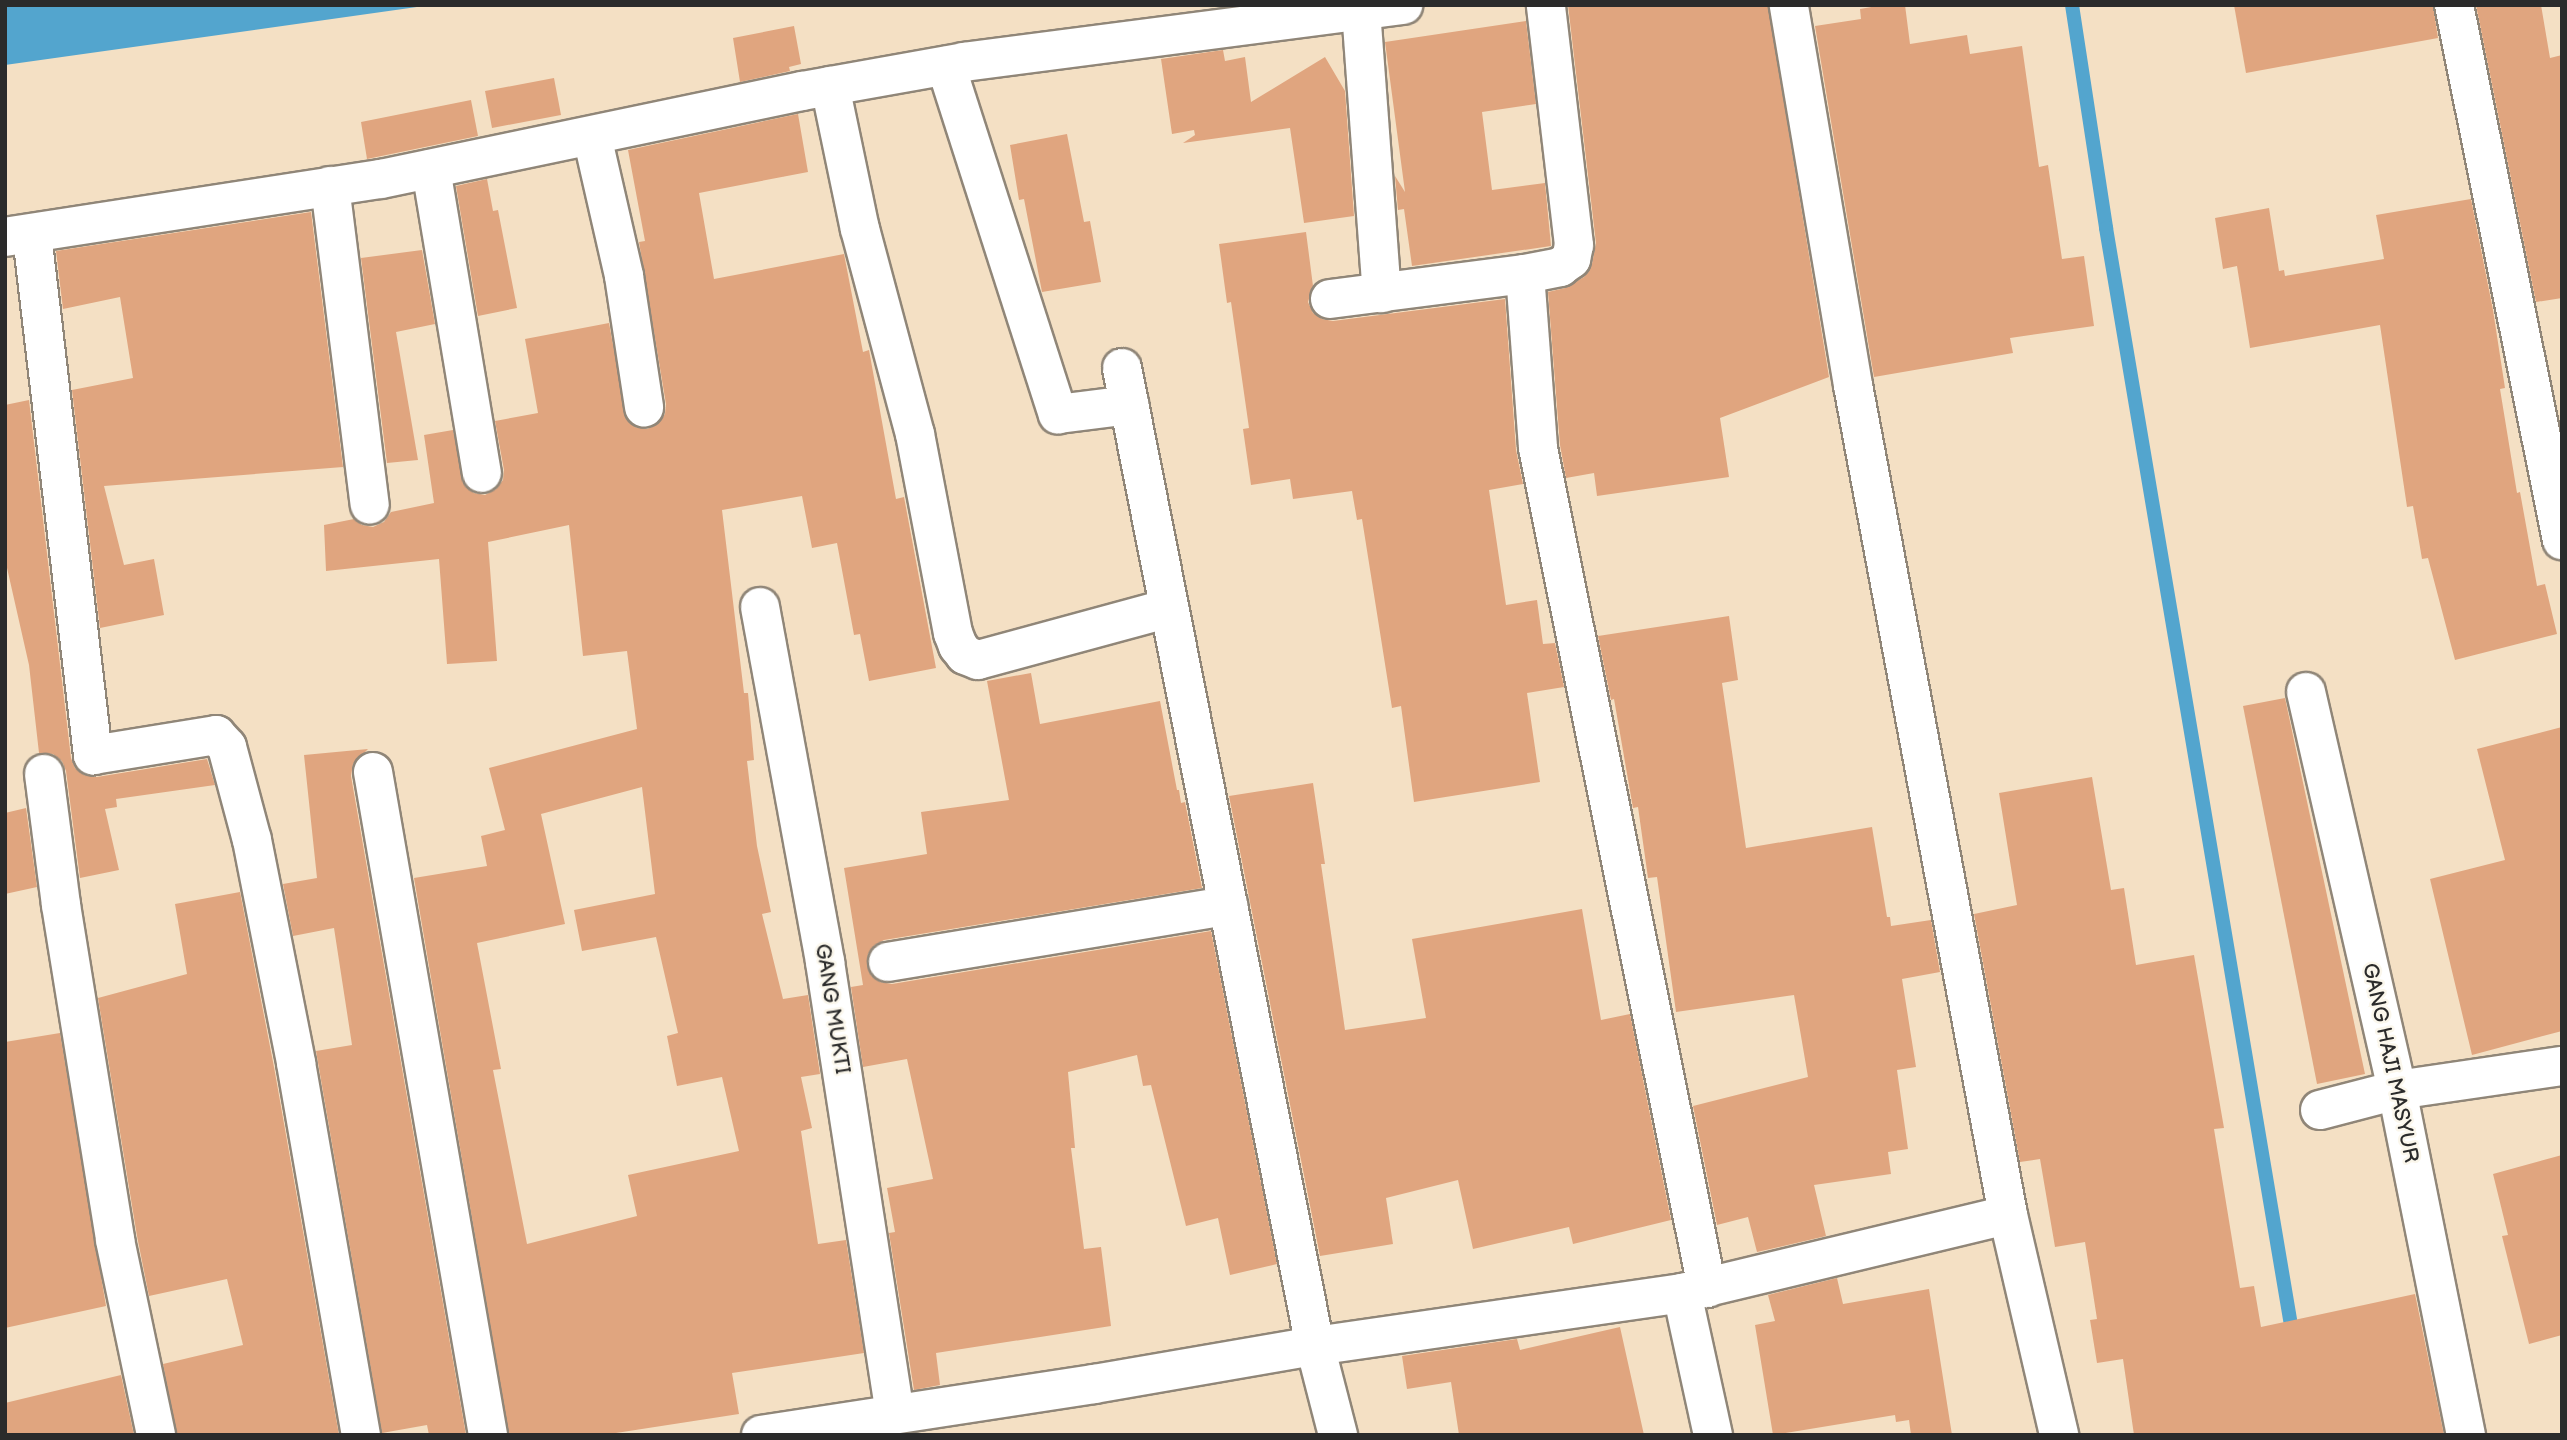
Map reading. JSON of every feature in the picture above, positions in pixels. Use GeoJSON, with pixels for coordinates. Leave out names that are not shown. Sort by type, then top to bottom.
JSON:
{"type":"FeatureCollection","features":[{"type":"Feature","properties":{"kind":"street"},"geometry":{"type":"LineString","coordinates":[[361,1435],[296,1063],[252,840],[227,747],[216,735],[93,755],[19,236],[431,169],[830,86],[946,66],[1403,5]]}},
{"type":"Feature","properties":{"kind":"street"},"geometry":{"type":"LineString","coordinates":[[1330,299],[1525,275],[1560,267],[1571,259],[1574,252],[1546,5]]}},
{"type":"Feature","properties":{"kind":"street"},"geometry":{"type":"LineString","coordinates":[[1789,5],[1856,398],[2008,1214],[2059,1435]]}},
{"type":"Feature","properties":{"kind":"street"},"geometry":{"type":"LineString","coordinates":[[2454,5],[2558,501],[2562,540]]}},
{"type":"Feature","properties":{"kind":"street"},"geometry":{"type":"LineString","coordinates":[[1361,10],[1382,293]]}},
{"type":"Feature","properties":{"kind":"street"},"geometry":{"type":"LineString","coordinates":[[946,66],[1058,414],[1129,405]]}},
{"type":"Feature","properties":{"kind":"street"},"geometry":{"type":"LineString","coordinates":[[830,86],[860,229],[915,434],[958,646],[965,655],[978,660],[1169,608]]}},
{"type":"Feature","properties":{"kind":"street"},"geometry":{"type":"LineString","coordinates":[[592,136],[624,276],[644,407]]}},
{"type":"Feature","properties":{"kind":"street"},"geometry":{"type":"LineString","coordinates":[[431,169],[482,473]]}},
{"type":"Feature","properties":{"kind":"street"},"geometry":{"type":"LineString","coordinates":[[330,186],[370,505]]}},
{"type":"Feature","properties":{"kind":"street"},"geometry":{"type":"LineString","coordinates":[[1525,275],[1538,448],[1694,1291],[1713,1435]]}},
{"type":"Feature","properties":{"kind":"street"},"geometry":{"type":"LineString","coordinates":[[1122,368],[1315,1346],[1338,1435]]}},
{"type":"Feature","properties":{"kind":"street","name":"GANG MUKTI"},"geometry":{"type":"LineString","coordinates":[[760,607],[825,962],[895,1413]]}},
{"type":"Feature","properties":{"kind":"street","name":"GANG HAJI MASYUR"},"geometry":{"type":"LineString","coordinates":[[2306,692],[2397,1090],[2466,1435]]}},
{"type":"Feature","properties":{"kind":"street"},"geometry":{"type":"LineString","coordinates":[[373,772],[488,1435]]}},
{"type":"Feature","properties":{"kind":"street"},"geometry":{"type":"LineString","coordinates":[[44,774],[61,905],[115,1240],[156,1435]]}},
{"type":"Feature","properties":{"kind":"street"},"geometry":{"type":"LineString","coordinates":[[888,962],[1228,906]]}},
{"type":"Feature","properties":{"kind":"street"},"geometry":{"type":"LineString","coordinates":[[2320,1110],[2397,1090],[2562,1066]]}},
{"type":"Feature","properties":{"kind":"street"},"geometry":{"type":"LineString","coordinates":[[761,1435],[838,1429],[895,1413],[1094,1384],[1315,1346],[1694,1291],[2008,1214]]}},
{"type":"Feature","properties":{"kind":"water"},"geometry":{"type":"Polygon","coordinates":[[[5,5],[431,5],[5,65],[5,5]]]}},
{"type":"Feature","properties":{"kind":"building"},"geometry":{"type":"Polygon","coordinates":[[[1568,5],[1768,5],[1829,377],[1720,418],[1729,477],[1597,496],[1594,473],[1566,478],[1560,445],[1548,292],[1565,288],[1584,277],[1592,264],[1596,243],[1568,5]]]}},
{"type":"Feature","properties":{"kind":"building"},"geometry":{"type":"Polygon","coordinates":[[[1905,5],[1910,44],[1967,35],[1970,54],[2022,46],[2039,167],[2048,165],[2062,259],[2084,256],[2094,326],[2010,338],[2013,353],[1874,377],[1815,26],[1861,19],[1860,9],[1905,5]]]}},
{"type":"Feature","properties":{"kind":"building"},"geometry":{"type":"Polygon","coordinates":[[[2234,5],[2433,5],[2438,38],[2246,73],[2234,5]]]}},
{"type":"Feature","properties":{"kind":"building"},"geometry":{"type":"Polygon","coordinates":[[[2476,5],[2541,5],[2550,58],[2562,55],[2562,298],[2536,302],[2476,5]]]}},
{"type":"Feature","properties":{"kind":"building"},"geometry":{"type":"Polygon","coordinates":[[[1526,21],[1536,104],[1482,112],[1492,190],[1545,183],[1551,246],[1412,266],[1404,209],[1398,210],[1395,176],[1405,192],[1385,42],[1526,21]]]}},
{"type":"Feature","properties":{"kind":"building"},"geometry":{"type":"Polygon","coordinates":[[[794,26],[801,64],[789,67],[790,71],[740,82],[733,38],[794,26]]]}},
{"type":"Feature","properties":{"kind":"building"},"geometry":{"type":"Polygon","coordinates":[[[1223,50],[1225,61],[1245,57],[1251,102],[1325,57],[1345,91],[1354,216],[1304,223],[1290,128],[1183,143],[1195,135],[1194,130],[1172,134],[1161,59],[1223,50]]]}},
{"type":"Feature","properties":{"kind":"building"},"geometry":{"type":"Polygon","coordinates":[[[554,78],[561,115],[492,128],[485,91],[554,78]]]}},
{"type":"Feature","properties":{"kind":"building"},"geometry":{"type":"Polygon","coordinates":[[[471,100],[478,136],[367,159],[361,122],[471,100]]]}},
{"type":"Feature","properties":{"kind":"building"},"geometry":{"type":"Polygon","coordinates":[[[798,114],[808,172],[699,193],[714,279],[844,254],[863,352],[869,350],[896,499],[904,497],[936,668],[869,681],[860,634],[854,635],[837,543],[812,548],[802,496],[722,510],[744,693],[748,693],[754,760],[747,761],[757,846],[771,912],[762,914],[783,999],[808,995],[820,1074],[801,1077],[812,1128],[801,1131],[818,1244],[846,1240],[864,1353],[732,1373],[739,1414],[603,1435],[509,1435],[414,878],[487,866],[481,836],[505,830],[489,768],[637,729],[627,651],[583,656],[569,525],[488,542],[497,661],[447,664],[439,559],[326,571],[324,525],[354,519],[362,525],[373,527],[384,522],[391,512],[434,503],[424,435],[453,430],[465,486],[474,493],[485,495],[496,489],[503,480],[504,470],[495,421],[538,413],[525,339],[609,323],[627,420],[635,427],[647,429],[658,424],[665,414],[666,404],[639,242],[645,241],[628,150],[798,114]],[[642,787],[541,814],[565,924],[477,943],[501,1069],[493,1070],[527,1244],[637,1216],[628,1175],[739,1151],[722,1077],[677,1086],[667,1036],[678,1033],[656,937],[582,951],[574,910],[655,894],[642,787]]]}},
{"type":"Feature","properties":{"kind":"building"},"geometry":{"type":"Polygon","coordinates":[[[1067,134],[1084,222],[1090,221],[1101,282],[1042,292],[1024,199],[1019,200],[1010,145],[1067,134]]]}},
{"type":"Feature","properties":{"kind":"building"},"geometry":{"type":"Polygon","coordinates":[[[487,179],[493,211],[498,210],[517,308],[478,316],[456,186],[487,179]]]}},
{"type":"Feature","properties":{"kind":"building"},"geometry":{"type":"Polygon","coordinates":[[[2471,199],[2493,310],[2505,388],[2500,389],[2517,493],[2520,492],[2537,586],[2545,584],[2557,634],[2455,660],[2428,558],[2422,559],[2413,506],[2407,507],[2380,325],[2250,348],[2237,266],[2223,269],[2215,218],[2269,208],[2279,271],[2284,270],[2285,276],[2384,259],[2376,215],[2471,199]]]}},
{"type":"Feature","properties":{"kind":"building"},"geometry":{"type":"Polygon","coordinates":[[[311,212],[343,467],[104,486],[124,565],[154,559],[164,615],[100,628],[72,390],[133,378],[120,297],[63,309],[56,251],[311,212]]]}},
{"type":"Feature","properties":{"kind":"building"},"geometry":{"type":"Polygon","coordinates":[[[1306,232],[1313,286],[1308,302],[1313,313],[1322,319],[1333,321],[1505,299],[1516,450],[1523,484],[1489,490],[1506,605],[1537,600],[1543,644],[1555,643],[1564,687],[1527,693],[1540,782],[1414,802],[1401,706],[1392,708],[1362,519],[1357,520],[1352,491],[1293,499],[1290,479],[1251,485],[1243,429],[1249,428],[1231,302],[1227,303],[1219,244],[1306,232]]]}},
{"type":"Feature","properties":{"kind":"building"},"geometry":{"type":"Polygon","coordinates":[[[422,250],[435,324],[396,332],[418,460],[387,463],[361,258],[422,250]]]}},
{"type":"Feature","properties":{"kind":"building"},"geometry":{"type":"Polygon","coordinates":[[[29,400],[71,758],[75,768],[84,775],[97,777],[207,759],[215,785],[116,799],[117,807],[105,809],[119,870],[80,878],[66,771],[62,761],[53,754],[39,753],[29,665],[5,559],[5,405],[29,400]]]}},
{"type":"Feature","properties":{"kind":"building"},"geometry":{"type":"Polygon","coordinates":[[[1729,616],[1738,680],[1722,683],[1746,848],[1872,827],[1887,917],[1890,917],[1891,926],[1931,920],[1940,972],[1902,979],[1916,1067],[1897,1070],[1908,1149],[1888,1152],[1891,1174],[1814,1185],[1826,1236],[1757,1252],[1748,1217],[1717,1225],[1693,1106],[1808,1077],[1794,995],[1676,1012],[1657,877],[1648,878],[1638,807],[1633,808],[1614,699],[1611,700],[1598,636],[1729,616]]]}},
{"type":"Feature","properties":{"kind":"building"},"geometry":{"type":"Polygon","coordinates":[[[1031,673],[1040,724],[1160,701],[1177,790],[1181,803],[1185,802],[1202,888],[884,940],[875,945],[868,954],[867,966],[872,976],[880,982],[892,984],[1211,931],[1277,1264],[1230,1275],[1218,1218],[1186,1226],[1151,1085],[1143,1086],[1137,1055],[1068,1072],[1075,1148],[1071,1148],[1084,1249],[1101,1247],[1111,1326],[936,1353],[940,1385],[914,1390],[889,1233],[895,1232],[887,1188],[933,1179],[907,1059],[863,1067],[851,987],[863,985],[844,868],[927,854],[921,812],[1009,800],[987,681],[1031,673]]]}},
{"type":"Feature","properties":{"kind":"building"},"geometry":{"type":"Polygon","coordinates":[[[2285,698],[2365,1074],[2317,1084],[2243,706],[2285,698]]]}},
{"type":"Feature","properties":{"kind":"building"},"geometry":{"type":"Polygon","coordinates":[[[2562,727],[2562,1031],[2472,1055],[2430,879],[2505,860],[2477,749],[2562,727]]]}},
{"type":"Feature","properties":{"kind":"building"},"geometry":{"type":"Polygon","coordinates":[[[368,749],[353,764],[351,776],[466,1435],[429,1435],[427,1425],[382,1433],[316,1051],[352,1045],[334,928],[293,936],[283,884],[317,878],[304,755],[368,749]]]}},
{"type":"Feature","properties":{"kind":"building"},"geometry":{"type":"Polygon","coordinates":[[[2092,777],[2111,890],[2124,888],[2136,965],[2194,955],[2224,1128],[2214,1129],[2240,1288],[2254,1286],[2261,1327],[2415,1294],[2444,1435],[2134,1435],[2123,1359],[2097,1363],[2090,1320],[2097,1319],[2085,1242],[2055,1247],[2040,1159],[2020,1162],[1974,914],[2017,905],[1999,793],[2092,777]]]}},
{"type":"Feature","properties":{"kind":"building"},"geometry":{"type":"Polygon","coordinates":[[[1313,783],[1325,864],[1321,864],[1345,1030],[1426,1018],[1412,939],[1582,909],[1601,1020],[1630,1014],[1671,1220],[1573,1244],[1569,1227],[1473,1249],[1458,1180],[1386,1198],[1393,1244],[1320,1256],[1229,796],[1313,783]]]}},
{"type":"Feature","properties":{"kind":"building"},"geometry":{"type":"Polygon","coordinates":[[[26,808],[37,887],[5,894],[5,813],[26,808]]]}},
{"type":"Feature","properties":{"kind":"building"},"geometry":{"type":"Polygon","coordinates":[[[240,892],[339,1435],[177,1435],[163,1364],[243,1345],[227,1279],[149,1296],[137,1236],[98,998],[187,974],[175,904],[240,892]]]}},
{"type":"Feature","properties":{"kind":"building"},"geometry":{"type":"Polygon","coordinates":[[[60,1033],[106,1306],[5,1328],[5,1042],[60,1033]]]}},
{"type":"Feature","properties":{"kind":"building"},"geometry":{"type":"Polygon","coordinates":[[[2562,1155],[2562,1335],[2529,1344],[2502,1236],[2508,1235],[2493,1174],[2562,1155]]]}},
{"type":"Feature","properties":{"kind":"building"},"geometry":{"type":"Polygon","coordinates":[[[1837,1278],[1843,1304],[1929,1289],[1952,1435],[1911,1435],[1909,1420],[1896,1422],[1895,1415],[1773,1435],[1755,1325],[1775,1321],[1768,1295],[1837,1278]]]}},
{"type":"Feature","properties":{"kind":"building"},"geometry":{"type":"Polygon","coordinates":[[[1620,1327],[1644,1435],[1459,1435],[1451,1382],[1407,1389],[1402,1356],[1517,1339],[1520,1350],[1620,1327]]]}},
{"type":"Feature","properties":{"kind":"building"},"geometry":{"type":"Polygon","coordinates":[[[121,1375],[134,1435],[5,1435],[5,1403],[121,1375]]]}},
{"type":"Feature","properties":{"kind":"waterway"},"geometry":{"type":"LineString","coordinates":[[2072,5],[2106,228],[2293,1337]]}}]}
